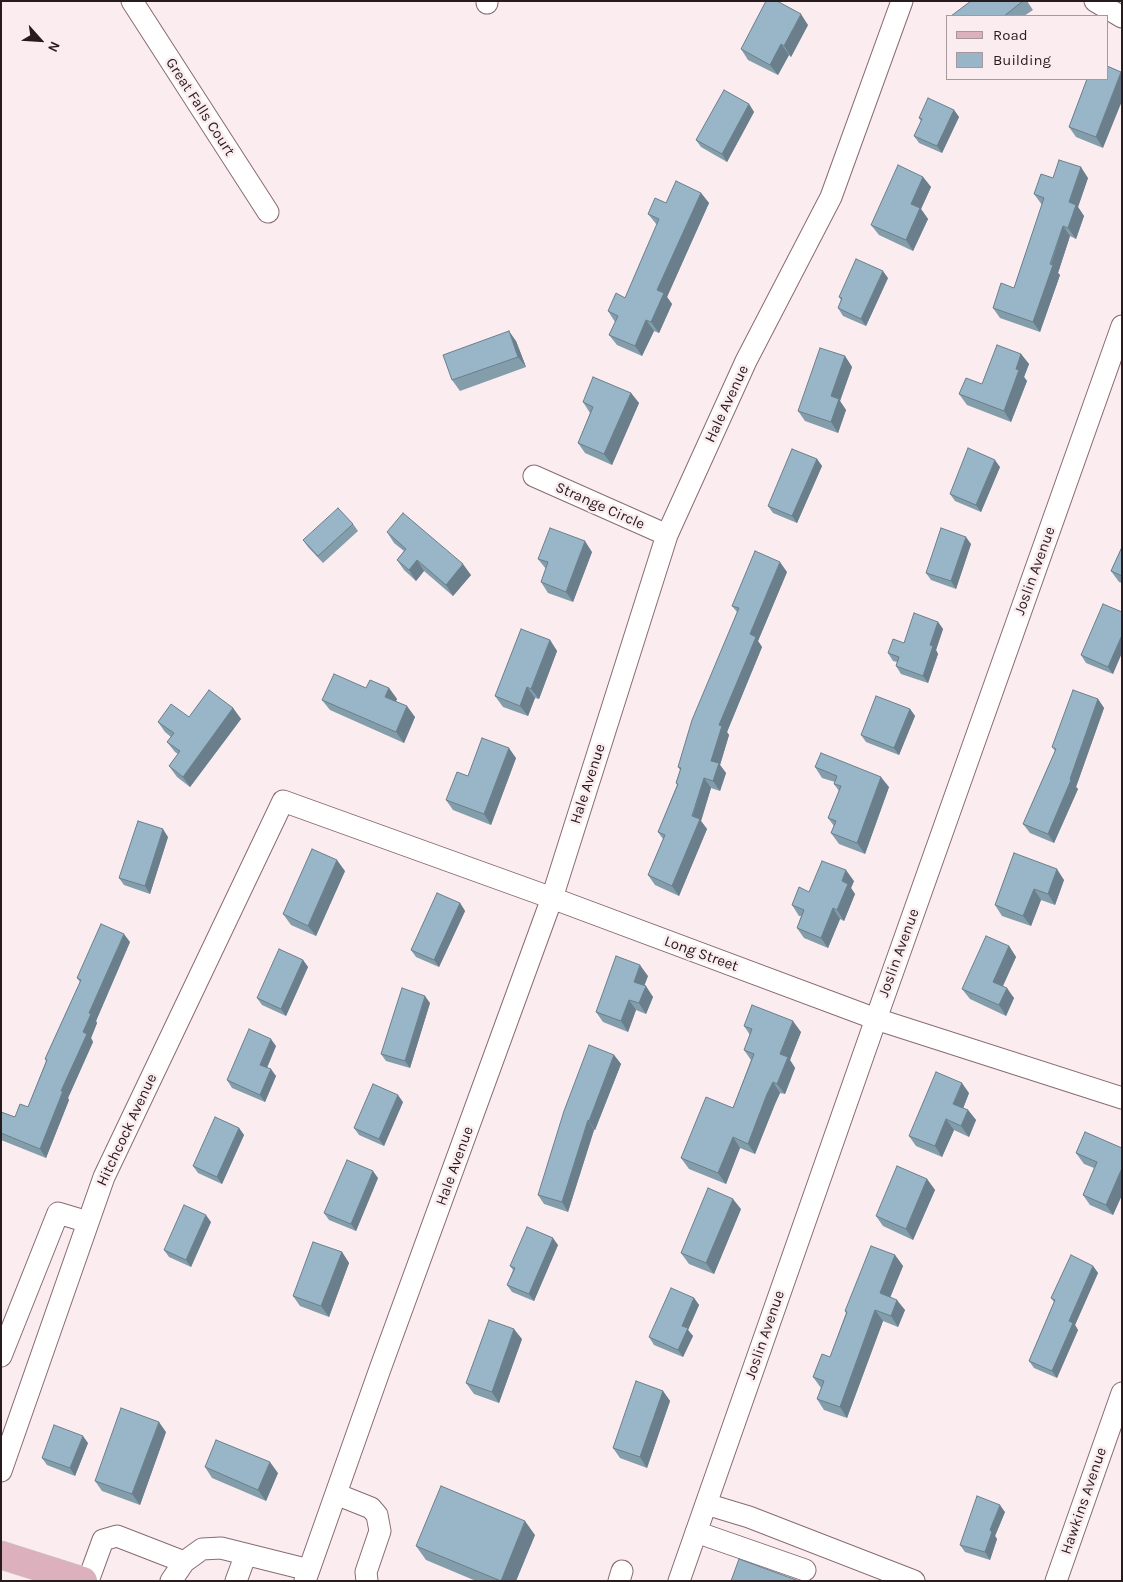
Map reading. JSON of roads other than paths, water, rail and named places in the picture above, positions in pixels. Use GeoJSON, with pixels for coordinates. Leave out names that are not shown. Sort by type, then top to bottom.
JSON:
{"type":"FeatureCollection","features":[{"type":"Feature","properties":{"kind":"main road"},"geometry":{"type":"LineString","coordinates":[[1,1555],[83,1581]]}},
{"type":"Feature","properties":{"kind":"street","name":"Great Falls Court"},"geometry":{"type":"LineString","coordinates":[[132,1],[268,212]]}},
{"type":"Feature","properties":{"kind":"street","name":"Hale Avenue"},"geometry":{"type":"LineString","coordinates":[[307,1576],[380,1369],[552,898],[667,535],[746,361],[831,196],[902,1]]}},
{"type":"Feature","properties":{"kind":"street"},"geometry":{"type":"LineString","coordinates":[[1095,1],[1122,17]]}},
{"type":"Feature","properties":{"kind":"street","name":"Joslin Avenue"},"geometry":{"type":"LineString","coordinates":[[679,1581],[1122,326]]}},
{"type":"Feature","properties":{"kind":"street","name":"Strange Circle"},"geometry":{"type":"LineString","coordinates":[[534,476],[667,535]]}},
{"type":"Feature","properties":{"kind":"street","name":"Long Street"},"geometry":{"type":"LineString","coordinates":[[283,801],[552,898],[876,1019],[1122,1098]]}},
{"type":"Feature","properties":{"kind":"street","name":"Hitchcock Avenue"},"geometry":{"type":"LineString","coordinates":[[1,1470],[104,1176],[283,801]]}},
{"type":"Feature","properties":{"kind":"street"},"geometry":{"type":"LineString","coordinates":[[1,1356],[58,1213],[88,1222]]}},
{"type":"Feature","properties":{"kind":"street","name":"Hawkins Avenue"},"geometry":{"type":"LineString","coordinates":[[1056,1581],[1122,1393]]}},
{"type":"Feature","properties":{"kind":"street"},"geometry":{"type":"LineString","coordinates":[[336,1494],[371,1508],[377,1516],[380,1531],[366,1572],[367,1581]]}},
{"type":"Feature","properties":{"kind":"street"},"geometry":{"type":"LineString","coordinates":[[706,1504],[749,1518],[914,1581]]}},
{"type":"Feature","properties":{"kind":"street"},"geometry":{"type":"LineString","coordinates":[[696,1532],[804,1570]]}},
{"type":"Feature","properties":{"kind":"street"},"geometry":{"type":"LineString","coordinates":[[88,1581],[103,1540],[117,1536],[184,1562]]}},
{"type":"Feature","properties":{"kind":"street"},"geometry":{"type":"LineString","coordinates":[[171,1581],[184,1562],[202,1549],[221,1548],[246,1554],[307,1576]]}},
{"type":"Feature","properties":{"kind":"street"},"geometry":{"type":"LineString","coordinates":[[236,1581],[246,1554]]}}]}
